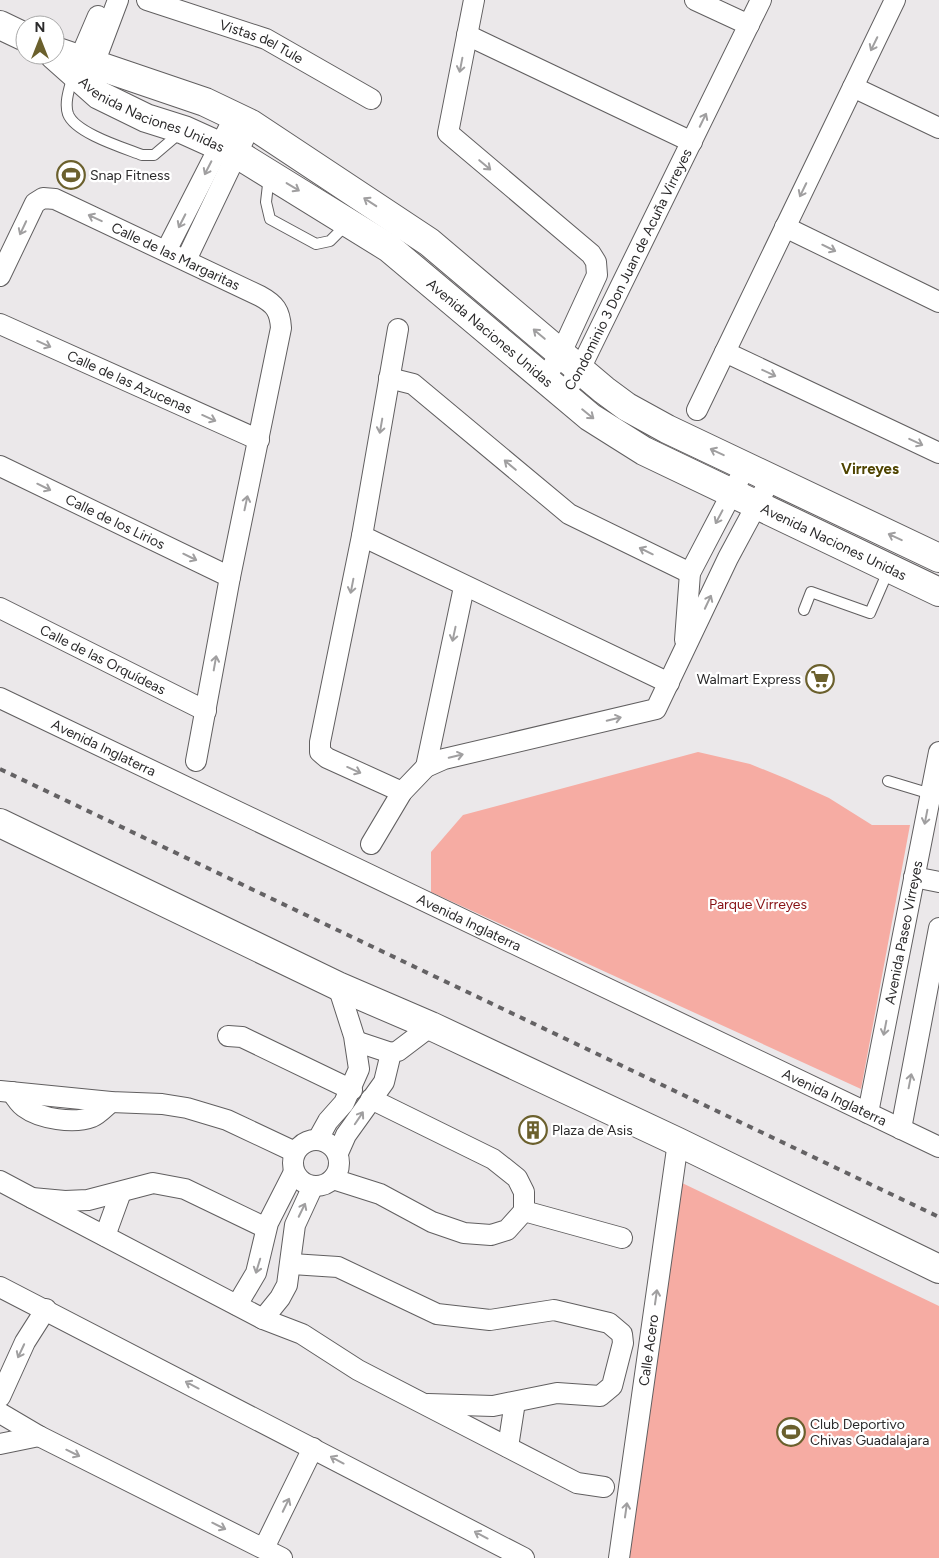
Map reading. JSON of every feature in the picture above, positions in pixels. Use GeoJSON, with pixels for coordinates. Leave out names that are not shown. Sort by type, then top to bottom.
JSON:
{"type":"FeatureCollection","features":[{"type":"Feature","properties":{"kind":"street"},"geometry":{"type":"LineString","coordinates":[[73,65],[105,0]]}},
{"type":"Feature","properties":{"kind":"street"},"geometry":{"type":"LineString","coordinates":[[73,65],[118,0]]}},
{"type":"Feature","properties":{"kind":"street","name":"Vistas del Tule"},"geometry":{"type":"LineString","coordinates":[[147,0],[266,39],[371,98]]}},
{"type":"Feature","properties":{"kind":"street","name":"Condominio 3 Don Juan de Acuña Virreyes"},"geometry":{"type":"LineString","coordinates":[[474,0],[448,133],[591,254],[596,262],[597,275],[571,361]]}},
{"type":"Feature","properties":{"kind":"street"},"geometry":{"type":"LineString","coordinates":[[696,0],[749,25]]}},
{"type":"Feature","properties":{"kind":"street","name":"Condominio 3 Don Juan de Acuña Virreyes"},"geometry":{"type":"LineString","coordinates":[[555,387],[692,142],[761,0]]}},
{"type":"Feature","properties":{"kind":"street"},"geometry":{"type":"LineString","coordinates":[[697,410],[895,0]]}},
{"type":"Feature","properties":{"kind":"street"},"geometry":{"type":"LineString","coordinates":[[0,25],[15,32]]}},
{"type":"Feature","properties":{"kind":"street","name":"Condominio 3 Don Juan de Acuña Virreyes"},"geometry":{"type":"LineString","coordinates":[[467,35],[692,142]]}},
{"type":"Feature","properties":{"kind":"street","name":"Avenida Naciones Unidas"},"geometry":{"type":"LineString","coordinates":[[73,65],[205,102],[243,120],[429,242],[628,407],[667,429],[939,558]]}},
{"type":"Feature","properties":{"kind":"street","name":"Avenida Naciones Unidas"},"geometry":{"type":"LineString","coordinates":[[73,65],[118,106],[184,130],[228,150],[269,173],[389,248],[590,417],[644,451],[939,592]]}},
{"type":"Feature","properties":{"kind":"street"},"geometry":{"type":"LineString","coordinates":[[853,87],[939,128]]}},
{"type":"Feature","properties":{"kind":"street"},"geometry":{"type":"LineString","coordinates":[[166,251],[228,150],[243,120]]}},
{"type":"Feature","properties":{"kind":"street"},"geometry":{"type":"LineString","coordinates":[[186,260],[228,150]]}},
{"type":"Feature","properties":{"kind":"street","name":"Calle de las Margaritas"},"geometry":{"type":"LineString","coordinates":[[0,276],[34,203],[43,198],[55,199],[186,260],[274,304],[280,315],[282,328],[259,440]]}},
{"type":"Feature","properties":{"kind":"street"},"geometry":{"type":"LineString","coordinates":[[389,248],[405,225]]}},
{"type":"Feature","properties":{"kind":"street"},"geometry":{"type":"LineString","coordinates":[[785,227],[939,302]]}},
{"type":"Feature","properties":{"kind":"street","name":"Calle de las Azucenas"},"geometry":{"type":"LineString","coordinates":[[0,324],[259,440]]}},
{"type":"Feature","properties":{"kind":"street"},"geometry":{"type":"LineString","coordinates":[[398,329],[362,536],[320,742],[320,752],[327,758],[402,792]]}},
{"type":"Feature","properties":{"kind":"street"},"geometry":{"type":"LineString","coordinates":[[725,352],[939,453]]}},
{"type":"Feature","properties":{"kind":"street"},"geometry":{"type":"LineString","coordinates":[[389,378],[413,384],[569,514],[690,572]]}},
{"type":"Feature","properties":{"kind":"street"},"geometry":{"type":"LineString","coordinates":[[196,761],[230,577],[259,440]]}},
{"type":"Feature","properties":{"kind":"street","name":"Calle de los Lirios"},"geometry":{"type":"LineString","coordinates":[[0,466],[230,577]]}},
{"type":"Feature","properties":{"kind":"street"},"geometry":{"type":"LineString","coordinates":[[684,652],[690,572],[746,466]]}},
{"type":"Feature","properties":{"kind":"street"},"geometry":{"type":"LineString","coordinates":[[371,844],[402,792],[426,767],[444,759],[656,709],[771,478]]}},
{"type":"Feature","properties":{"kind":"street"},"geometry":{"type":"LineString","coordinates":[[362,536],[464,587],[669,682]]}},
{"type":"Feature","properties":{"kind":"street"},"geometry":{"type":"LineString","coordinates":[[426,767],[464,587]]}},
{"type":"Feature","properties":{"kind":"street","name":"Calle de las Orquídeas"},"geometry":{"type":"LineString","coordinates":[[0,608],[206,710]]}},
{"type":"Feature","properties":{"kind":"street","name":"Avenida Inglaterra"},"geometry":{"type":"LineString","coordinates":[[0,698],[939,1146]]}},
{"type":"Feature","properties":{"kind":"street","name":"Avenida Paseo Virreyes"},"geometry":{"type":"LineString","coordinates":[[868,1113],[939,752]]}},
{"type":"Feature","properties":{"kind":"street"},"geometry":{"type":"LineString","coordinates":[[0,823],[338,986],[431,1026],[678,1142],[939,1270]]}},
{"type":"Feature","properties":{"kind":"street"},"geometry":{"type":"LineString","coordinates":[[914,878],[939,882]]}},
{"type":"Feature","properties":{"kind":"street"},"geometry":{"type":"LineString","coordinates":[[901,1128],[939,928]]}},
{"type":"Feature","properties":{"kind":"street"},"geometry":{"type":"LineString","coordinates":[[318,1139],[352,1090],[359,1069],[355,1040],[338,986]]}},
{"type":"Feature","properties":{"kind":"street"},"geometry":{"type":"LineString","coordinates":[[355,1040],[391,1054],[398,1051],[431,1026]]}},
{"type":"Feature","properties":{"kind":"street"},"geometry":{"type":"LineString","coordinates":[[228,1036],[242,1037],[352,1090]]}},
{"type":"Feature","properties":{"kind":"street"},"geometry":{"type":"LineString","coordinates":[[338,1153],[346,1135],[384,1082],[391,1054]]}},
{"type":"Feature","properties":{"kind":"street"},"geometry":{"type":"LineString","coordinates":[[6,1092],[31,1111],[79,1120],[93,1116],[110,1102],[162,1104],[187,1108],[227,1120],[295,1152]]}},
{"type":"Feature","properties":{"kind":"street"},"geometry":{"type":"LineString","coordinates":[[332,1179],[380,1194],[432,1222],[464,1233],[491,1235],[507,1230],[524,1211],[524,1192],[517,1178],[493,1159],[371,1099]]}},
{"type":"Feature","properties":{"kind":"street"},"geometry":{"type":"LineString","coordinates":[[318,1139],[333,1146],[338,1153],[340,1162],[338,1172],[332,1179],[324,1185],[313,1186],[302,1182],[294,1172],[292,1162],[295,1152],[308,1140],[318,1139]]}},
{"type":"Feature","properties":{"kind":"street","name":"Calle Acero"},"geometry":{"type":"LineString","coordinates":[[619,1558],[678,1142]]}},
{"type":"Feature","properties":{"kind":"street"},"geometry":{"type":"LineString","coordinates":[[237,1305],[256,1273],[266,1228],[294,1172]]}},
{"type":"Feature","properties":{"kind":"street"},"geometry":{"type":"LineString","coordinates":[[0,1181],[263,1319],[302,1334],[358,1370],[577,1484],[604,1487]]}},
{"type":"Feature","properties":{"kind":"street"},"geometry":{"type":"LineString","coordinates":[[32,1198],[65,1201],[88,1200],[153,1183],[185,1189],[266,1228]]}},
{"type":"Feature","properties":{"kind":"street"},"geometry":{"type":"LineString","coordinates":[[263,1319],[285,1289],[292,1264],[295,1225],[313,1186]]}},
{"type":"Feature","properties":{"kind":"street"},"geometry":{"type":"LineString","coordinates":[[105,1236],[121,1192]]}},
{"type":"Feature","properties":{"kind":"street"},"geometry":{"type":"LineString","coordinates":[[524,1211],[622,1238]]}},
{"type":"Feature","properties":{"kind":"street"},"geometry":{"type":"LineString","coordinates":[[292,1264],[338,1266],[419,1307],[449,1317],[500,1320],[554,1310],[609,1323],[622,1334],[623,1343],[612,1386],[600,1396],[557,1393],[493,1406],[424,1404]]}},
{"type":"Feature","properties":{"kind":"street"},"geometry":{"type":"LineString","coordinates":[[0,1287],[46,1309],[524,1558]]}},
{"type":"Feature","properties":{"kind":"street"},"geometry":{"type":"LineString","coordinates":[[0,1397],[26,1342],[46,1309]]}},
{"type":"Feature","properties":{"kind":"street"},"geometry":{"type":"LineString","coordinates":[[508,1447],[515,1402]]}},
{"type":"Feature","properties":{"kind":"street"},"geometry":{"type":"LineString","coordinates":[[0,1413],[39,1436],[282,1558]]}},
{"type":"Feature","properties":{"kind":"street"},"geometry":{"type":"LineString","coordinates":[[0,1444],[39,1436]]}},
{"type":"Feature","properties":{"kind":"street"},"geometry":{"type":"LineString","coordinates":[[264,1548],[313,1448]]}},
{"type":"Feature","properties":{"kind":"lane"},"geometry":{"type":"LineString","coordinates":[[73,65],[67,102],[68,113],[72,121],[88,132],[142,156],[149,156],[154,155],[184,130]]}},
{"type":"Feature","properties":{"kind":"lane"},"geometry":{"type":"LineString","coordinates":[[269,173],[266,202],[270,219],[316,244],[330,241],[348,222]]}},
{"type":"Feature","properties":{"kind":"lane"},"geometry":{"type":"LineString","coordinates":[[804,610],[811,592],[870,613],[889,568]]}},
{"type":"Feature","properties":{"kind":"lane"},"geometry":{"type":"LineString","coordinates":[[888,781],[931,794]]}},
{"type":"Feature","properties":{"kind":"green space","name":"Parque Virreyes"},"geometry":{"type":"Polygon","coordinates":[[[698,752],[750,764],[787,779],[829,798],[872,825],[910,825],[861,1089],[431,892],[431,852],[463,815],[698,752]]]}},
{"type":"Feature","properties":{"kind":"green space","name":"Club Deportivo Chivas Guadalajara"},"geometry":{"type":"Polygon","coordinates":[[[680,1182],[939,1306],[939,1558],[625,1558],[680,1182]]]}},
{"type":"Feature","properties":{"kind":"railway"},"geometry":{"type":"LineString","coordinates":[[0,769],[939,1217]]}},
{"type":"Feature","properties":{"kind":"place","name":"Snap Fitness"},"geometry":{"type":"Point","coordinates":[71,175]}},
{"type":"Feature","properties":{"kind":"place","name":"Walmart Express"},"geometry":{"type":"Point","coordinates":[820,679]}},
{"type":"Feature","properties":{"kind":"place","name":"Plaza de Asis"},"geometry":{"type":"Point","coordinates":[533,1130]}},
{"type":"Feature","properties":{"kind":"place","name":"Club Deportivo Chivas Guadalajara"},"geometry":{"type":"Point","coordinates":[791,1432]}},
{"type":"Feature","properties":{"kind":"district","name":"Virreyes"},"geometry":{"type":"Point","coordinates":[870,469]}}]}
